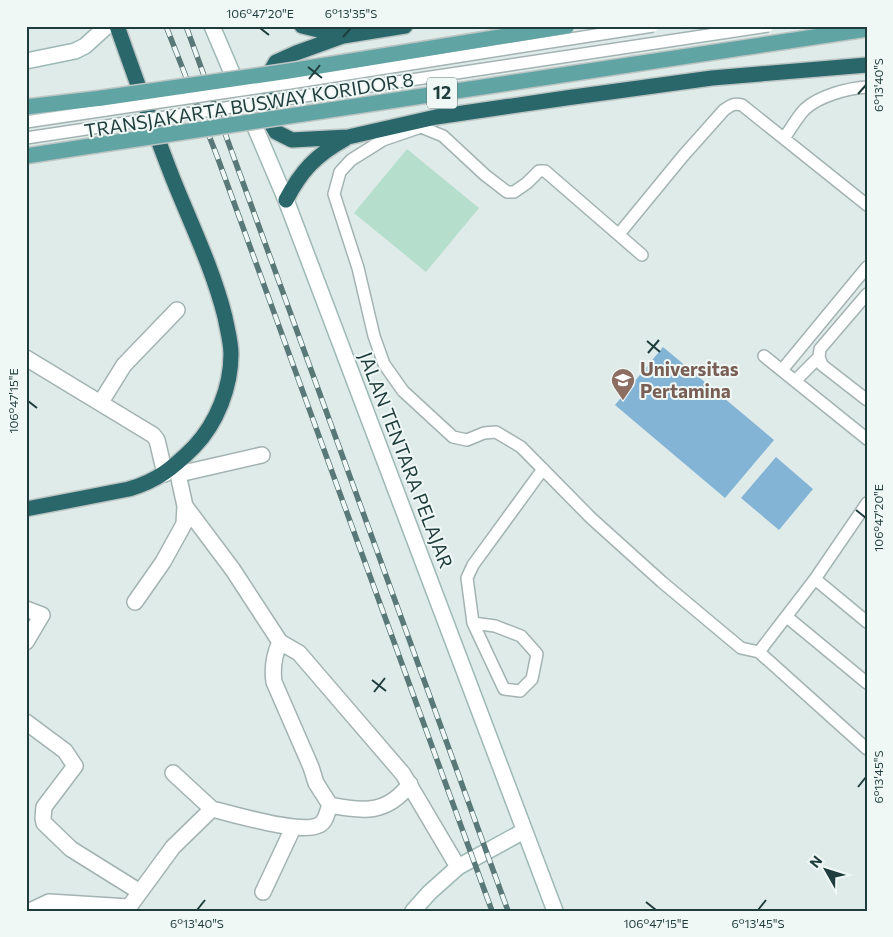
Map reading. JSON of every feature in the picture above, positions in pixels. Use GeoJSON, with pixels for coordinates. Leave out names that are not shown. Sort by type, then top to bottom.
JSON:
{"type":"FeatureCollection","features":[{"type":"Feature","properties":{"kind":"highway"},"geometry":{"type":"LineString","coordinates":[[26,508],[128,489],[173,471],[201,439],[216,415],[228,379],[231,353],[218,290],[173,177],[117,26]]}},
{"type":"Feature","properties":{"kind":"highway"},"geometry":{"type":"LineString","coordinates":[[302,26],[343,36]]}},
{"type":"Feature","properties":{"kind":"highway"},"geometry":{"type":"LineString","coordinates":[[405,26],[343,36],[276,62],[267,78],[268,102],[272,125],[276,132],[292,140],[348,137],[436,117],[585,95],[712,78],[867,65]]}},
{"type":"Feature","properties":{"kind":"highway"},"geometry":{"type":"LineString","coordinates":[[286,200],[296,180],[311,162],[328,148],[348,137]]}},
{"type":"Feature","properties":{"kind":"main road"},"geometry":{"type":"LineString","coordinates":[[26,107],[104,104],[289,71],[568,26]]}},
{"type":"Feature","properties":{"kind":"main road","name":"12"},"geometry":{"type":"LineString","coordinates":[[26,156],[867,29]]}},
{"type":"Feature","properties":{"kind":"street"},"geometry":{"type":"LineString","coordinates":[[26,61],[75,51],[84,46],[107,26]]}},
{"type":"Feature","properties":{"kind":"street","name":"JALAN TENTARA PELAJAR"},"geometry":{"type":"LineString","coordinates":[[212,26],[286,200],[555,911]]}},
{"type":"Feature","properties":{"kind":"street"},"geometry":{"type":"LineString","coordinates":[[101,402],[124,365],[177,310]]}},
{"type":"Feature","properties":{"kind":"street"},"geometry":{"type":"LineString","coordinates":[[26,358],[153,435],[173,471],[185,506],[233,570],[280,642],[298,653],[403,774],[458,867]]}},
{"type":"Feature","properties":{"kind":"street"},"geometry":{"type":"LineString","coordinates":[[173,471],[262,455]]}},
{"type":"Feature","properties":{"kind":"street"},"geometry":{"type":"LineString","coordinates":[[135,602],[163,562],[184,524],[185,506]]}},
{"type":"Feature","properties":{"kind":"street"},"geometry":{"type":"LineString","coordinates":[[26,609],[42,615],[26,642]]}},
{"type":"Feature","properties":{"kind":"street"},"geometry":{"type":"LineString","coordinates":[[280,642],[272,671],[274,682],[311,766],[317,786],[330,805],[349,809],[381,807],[393,802],[402,795],[410,784]]}},
{"type":"Feature","properties":{"kind":"street"},"geometry":{"type":"LineString","coordinates":[[26,722],[65,751],[75,766],[44,808],[42,818],[44,823],[71,848],[140,892]]}},
{"type":"Feature","properties":{"kind":"street"},"geometry":{"type":"LineString","coordinates":[[173,773],[212,809],[293,828],[320,825],[325,820],[330,805]]}},
{"type":"Feature","properties":{"kind":"street"},"geometry":{"type":"LineString","coordinates":[[30,911],[49,902],[130,906],[173,847],[212,809]]}},
{"type":"Feature","properties":{"kind":"street"},"geometry":{"type":"LineString","coordinates":[[263,892],[293,828]]}},
{"type":"Feature","properties":{"kind":"street"},"geometry":{"type":"LineString","coordinates":[[413,911],[433,889],[458,867],[524,831]]}},
{"type":"Feature","properties":{"kind":"lane","name":"TRANSJAKARTA BUSWAY KORIDOR 8"},"geometry":{"type":"LineString","coordinates":[[26,122],[104,104],[290,83],[653,26]]}},
{"type":"Feature","properties":{"kind":"lane","name":"TRANSJAKARTA BUSWAY KORIDOR 8"},"geometry":{"type":"LineString","coordinates":[[26,138],[768,26]]}},
{"type":"Feature","properties":{"kind":"lane"},"geometry":{"type":"LineString","coordinates":[[784,138],[805,109],[816,102],[828,96],[867,87]]}},
{"type":"Feature","properties":{"kind":"lane"},"geometry":{"type":"LineString","coordinates":[[619,234],[683,156],[724,110],[731,105],[742,105],[867,205]]}},
{"type":"Feature","properties":{"kind":"lane"},"geometry":{"type":"LineString","coordinates":[[642,254],[545,171],[539,171],[514,192],[507,192],[485,175],[443,136],[421,127],[383,140],[351,160],[340,172],[336,183],[334,194],[358,268],[374,336],[384,364],[402,391],[452,436],[467,440],[484,433],[496,432],[521,446],[591,518],[662,582],[741,648],[759,652],[867,749]]}},
{"type":"Feature","properties":{"kind":"lane"},"geometry":{"type":"LineString","coordinates":[[782,370],[867,267]]}},
{"type":"Feature","properties":{"kind":"lane"},"geometry":{"type":"LineString","coordinates":[[867,294],[820,349],[819,357],[822,365],[867,400]]}},
{"type":"Feature","properties":{"kind":"lane"},"geometry":{"type":"LineString","coordinates":[[764,356],[867,439]]}},
{"type":"Feature","properties":{"kind":"lane"},"geometry":{"type":"LineString","coordinates":[[796,381],[819,357]]}},
{"type":"Feature","properties":{"kind":"lane"},"geometry":{"type":"LineString","coordinates":[[473,623],[495,626],[521,636],[537,654],[532,679],[520,691],[504,689],[473,623],[467,578],[473,565],[543,469]]}},
{"type":"Feature","properties":{"kind":"lane"},"geometry":{"type":"LineString","coordinates":[[759,652],[815,579],[867,503]]}},
{"type":"Feature","properties":{"kind":"lane"},"geometry":{"type":"LineString","coordinates":[[815,579],[867,622]]}},
{"type":"Feature","properties":{"kind":"lane"},"geometry":{"type":"LineString","coordinates":[[787,617],[867,683]]}},
{"type":"Feature","properties":{"kind":"green space"},"geometry":{"type":"Polygon","coordinates":[[[407,149],[479,208],[426,272],[354,213],[407,149]]]}},
{"type":"Feature","properties":{"kind":"water"},"geometry":{"type":"Polygon","coordinates":[[[663,347],[774,440],[725,498],[615,405],[663,347]]]}},
{"type":"Feature","properties":{"kind":"water"},"geometry":{"type":"Polygon","coordinates":[[[776,457],[813,489],[779,530],[741,498],[776,457]]]}},
{"type":"Feature","properties":{"kind":"railway"},"geometry":{"type":"LineString","coordinates":[[166,26],[217,156],[492,911]]}},
{"type":"Feature","properties":{"kind":"railway"},"geometry":{"type":"LineString","coordinates":[[186,26],[508,911]]}},
{"type":"Feature","properties":{"kind":"place","name":"Universitas Pertamina"},"geometry":{"type":"Point","coordinates":[623,401]}}]}
